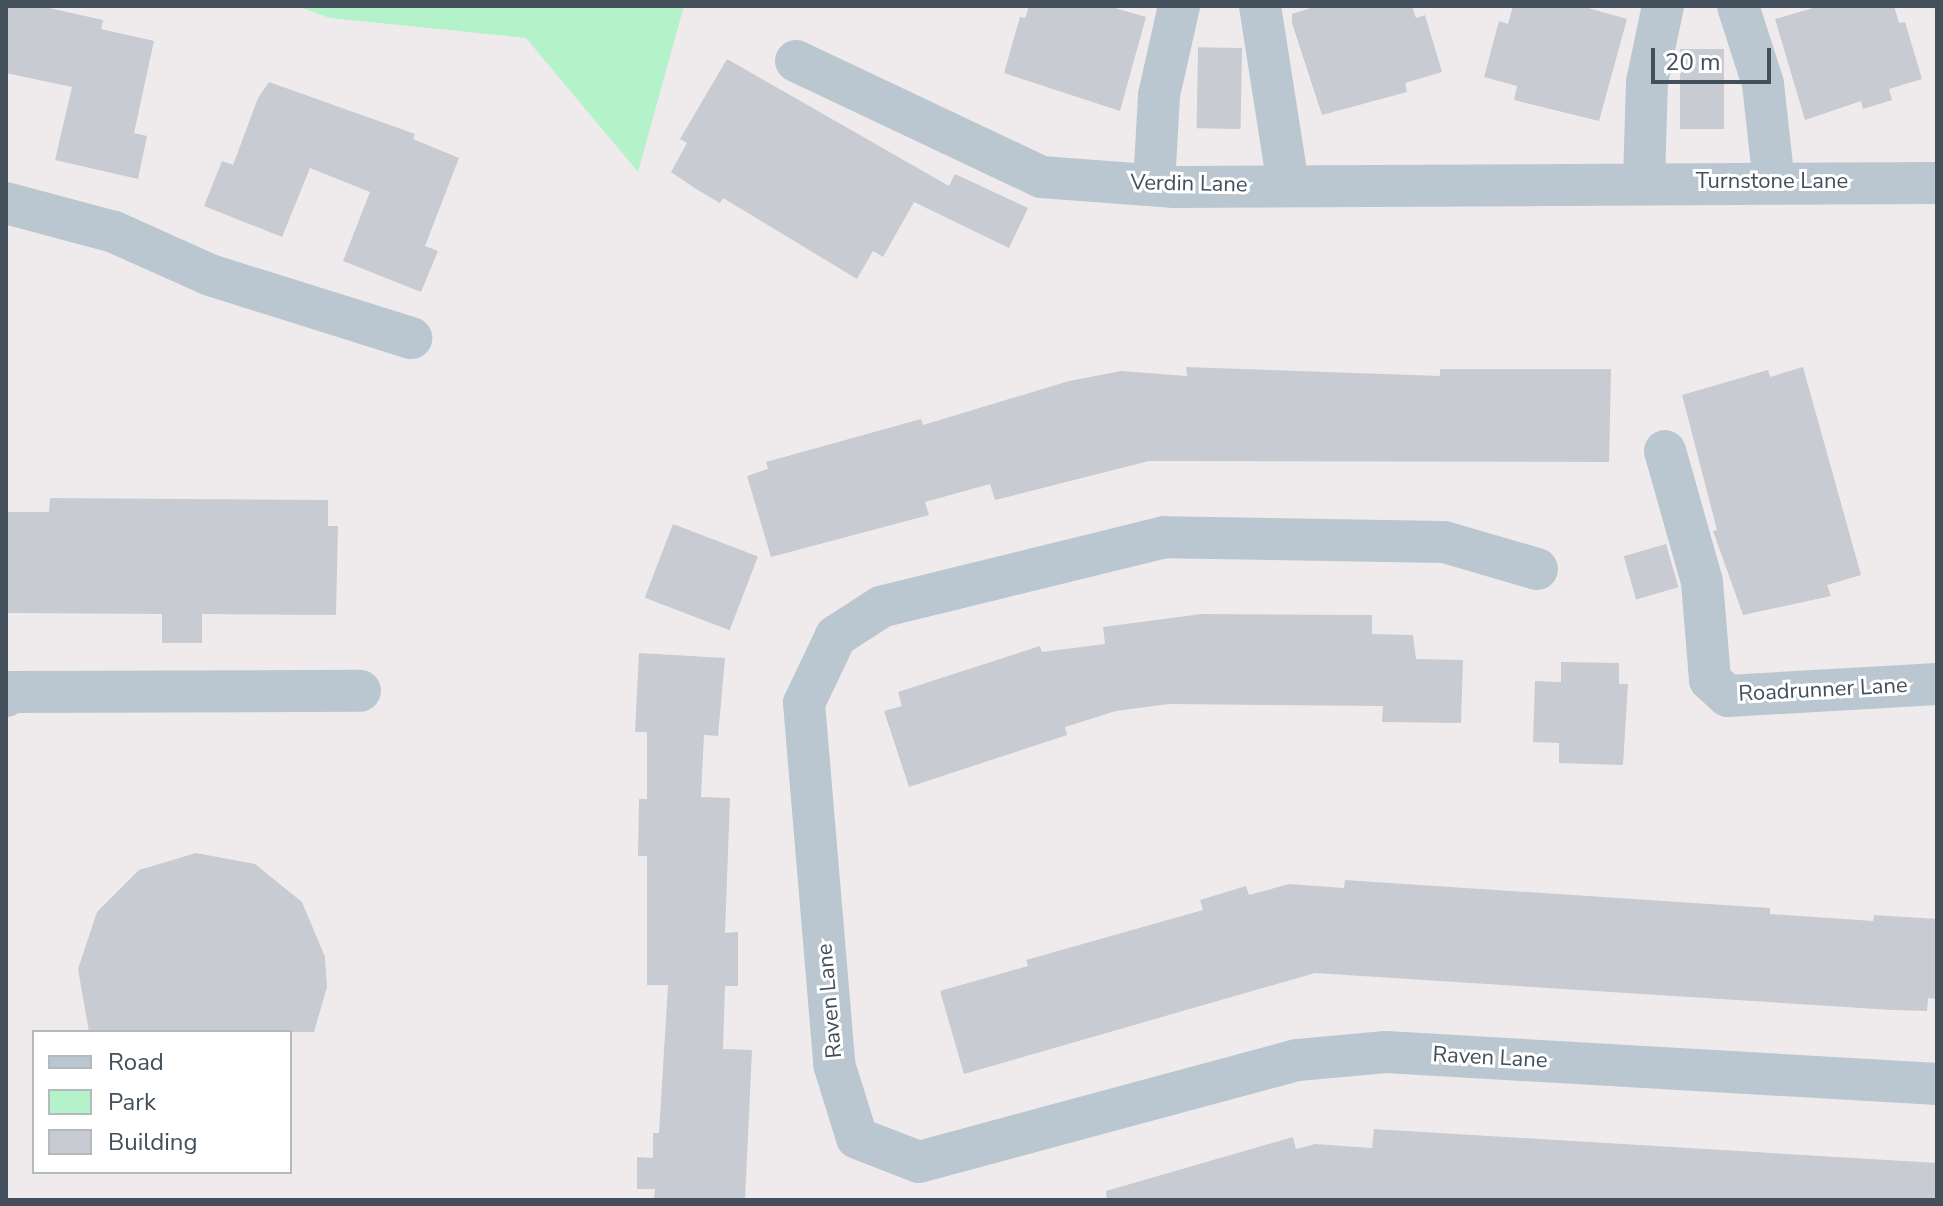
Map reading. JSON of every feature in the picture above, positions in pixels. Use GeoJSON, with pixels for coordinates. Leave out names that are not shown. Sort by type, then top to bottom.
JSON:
{"type":"FeatureCollection","features":[{"type":"Feature","properties":{"kind":"street"},"geometry":{"type":"LineString","coordinates":[[1154,185],[1159,95],[1179,6]]}},
{"type":"Feature","properties":{"kind":"street"},"geometry":{"type":"LineString","coordinates":[[1260,6],[1288,185]]}},
{"type":"Feature","properties":{"kind":"street"},"geometry":{"type":"LineString","coordinates":[[1626,181],[1663,6]]}},
{"type":"Feature","properties":{"kind":"street"},"geometry":{"type":"LineString","coordinates":[[1738,6],[1763,84],[1774,183]]}},
{"type":"Feature","properties":{"kind":"street","name":"Verdin Lane"},"geometry":{"type":"LineString","coordinates":[[796,61],[1041,177],[1154,185],[1626,181]]}},
{"type":"Feature","properties":{"kind":"street","name":"Turnstone Lane"},"geometry":{"type":"LineString","coordinates":[[1626,181],[1937,183]]}},
{"type":"Feature","properties":{"kind":"street"},"geometry":{"type":"LineString","coordinates":[[6,203],[114,232],[210,275],[411,338]]}},
{"type":"Feature","properties":{"kind":"street","name":"Roadrunner Lane"},"geometry":{"type":"LineString","coordinates":[[1665,451],[1702,582],[1710,680],[1728,696],[1937,684]]}},
{"type":"Feature","properties":{"kind":"street","name":"Raven Lane"},"geometry":{"type":"LineString","coordinates":[[1537,569],[1444,542],[1165,537],[881,607],[836,636],[804,703],[834,1064],[857,1138],[919,1162],[1298,1060],[1386,1052],[1937,1084]]}},
{"type":"Feature","properties":{"kind":"street"},"geometry":{"type":"LineString","coordinates":[[6,696],[12,692],[360,691]]}},
{"type":"Feature","properties":{"kind":"green space"},"geometry":{"type":"Polygon","coordinates":[[[297,6],[684,6],[638,172],[526,38],[330,18],[297,6]]]}},
{"type":"Feature","properties":{"kind":"building"},"geometry":{"type":"Polygon","coordinates":[[[6,6],[40,6],[103,20],[101,29],[154,41],[134,133],[147,136],[138,179],[55,160],[72,87],[6,73],[6,6]]]}},
{"type":"Feature","properties":{"kind":"building"},"geometry":{"type":"Polygon","coordinates":[[[1029,6],[1108,6],[1146,17],[1120,111],[1004,73],[1020,17],[1025,18],[1029,6]]]}},
{"type":"Feature","properties":{"kind":"building"},"geometry":{"type":"Polygon","coordinates":[[[1317,6],[1412,6],[1416,18],[1425,15],[1442,72],[1405,83],[1407,92],[1322,115],[1292,23],[1292,14],[1317,6]]]}},
{"type":"Feature","properties":{"kind":"building"},"geometry":{"type":"Polygon","coordinates":[[[1513,6],[1581,6],[1627,19],[1599,121],[1514,100],[1517,86],[1484,77],[1499,21],[1508,24],[1513,6]]]}},
{"type":"Feature","properties":{"kind":"building"},"geometry":{"type":"Polygon","coordinates":[[[1820,6],[1894,6],[1899,23],[1905,22],[1922,79],[1889,89],[1892,100],[1863,109],[1861,101],[1805,120],[1775,19],[1820,6]]]}},
{"type":"Feature","properties":{"kind":"building"},"geometry":{"type":"Polygon","coordinates":[[[1198,47],[1242,48],[1241,129],[1197,128],[1198,47]]]}},
{"type":"Feature","properties":{"kind":"building"},"geometry":{"type":"Polygon","coordinates":[[[1680,49],[1724,49],[1724,129],[1680,129],[1680,49]]]}},
{"type":"Feature","properties":{"kind":"building"},"geometry":{"type":"Polygon","coordinates":[[[727,59],[949,186],[955,174],[1028,208],[1009,248],[914,202],[883,257],[873,251],[857,279],[723,198],[720,203],[696,189],[671,172],[687,143],[680,139],[727,59]]]}},
{"type":"Feature","properties":{"kind":"building"},"geometry":{"type":"Polygon","coordinates":[[[269,82],[415,134],[413,139],[459,158],[425,246],[438,251],[421,292],[343,261],[370,192],[310,168],[282,237],[204,206],[222,161],[233,165],[258,98],[269,82]]]}},
{"type":"Feature","properties":{"kind":"building"},"geometry":{"type":"Polygon","coordinates":[[[1186,367],[1440,376],[1440,369],[1611,369],[1609,462],[1149,461],[995,500],[990,484],[925,502],[929,515],[771,557],[747,476],[768,469],[766,462],[921,419],[923,425],[1069,381],[1121,371],[1187,376],[1186,367]]]}},
{"type":"Feature","properties":{"kind":"building"},"geometry":{"type":"Polygon","coordinates":[[[1803,367],[1861,575],[1827,585],[1831,596],[1743,615],[1713,531],[1717,530],[1682,395],[1768,370],[1770,377],[1803,367]]]}},
{"type":"Feature","properties":{"kind":"building"},"geometry":{"type":"Polygon","coordinates":[[[50,498],[328,500],[328,526],[338,526],[336,615],[202,614],[202,643],[162,643],[162,614],[6,613],[6,512],[49,512],[50,498]]]}},
{"type":"Feature","properties":{"kind":"building"},"geometry":{"type":"Polygon","coordinates":[[[673,524],[758,557],[730,630],[645,598],[673,524]]]}},
{"type":"Feature","properties":{"kind":"building"},"geometry":{"type":"Polygon","coordinates":[[[1666,544],[1678,587],[1636,599],[1624,556],[1666,544]]]}},
{"type":"Feature","properties":{"kind":"building"},"geometry":{"type":"Polygon","coordinates":[[[1201,614],[1372,615],[1372,634],[1413,635],[1416,659],[1463,660],[1461,723],[1382,722],[1383,706],[1169,704],[1116,711],[1065,727],[1067,735],[909,787],[884,711],[902,706],[898,692],[1040,646],[1042,652],[1105,644],[1103,627],[1201,614]]]}},
{"type":"Feature","properties":{"kind":"building"},"geometry":{"type":"Polygon","coordinates":[[[639,653],[725,658],[718,736],[704,735],[701,797],[730,798],[725,933],[738,932],[738,986],[725,986],[723,1049],[752,1050],[745,1200],[654,1200],[655,1189],[637,1189],[637,1157],[653,1158],[653,1133],[659,1133],[668,985],[647,985],[647,856],[638,856],[639,799],[647,799],[647,732],[635,732],[639,653]]]}},
{"type":"Feature","properties":{"kind":"building"},"geometry":{"type":"Polygon","coordinates":[[[1561,662],[1619,663],[1619,684],[1628,684],[1623,765],[1559,763],[1559,743],[1533,742],[1535,681],[1561,682],[1561,662]]]}},
{"type":"Feature","properties":{"kind":"building"},"geometry":{"type":"Polygon","coordinates":[[[196,853],[255,864],[302,902],[325,957],[327,987],[314,1032],[89,1030],[78,969],[97,912],[139,870],[196,853]]]}},
{"type":"Feature","properties":{"kind":"building"},"geometry":{"type":"Polygon","coordinates":[[[1345,880],[1770,908],[1770,914],[1873,921],[1874,915],[1937,919],[1937,999],[1928,998],[1927,1011],[1893,1010],[1315,973],[964,1074],[940,991],[1028,966],[1026,960],[1203,910],[1200,900],[1246,886],[1249,895],[1289,884],[1344,888],[1345,880]]]}},
{"type":"Feature","properties":{"kind":"building"},"geometry":{"type":"Polygon","coordinates":[[[1374,1129],[1937,1163],[1937,1200],[1107,1200],[1106,1191],[1293,1137],[1296,1149],[1315,1144],[1372,1148],[1374,1129]]]}}]}
